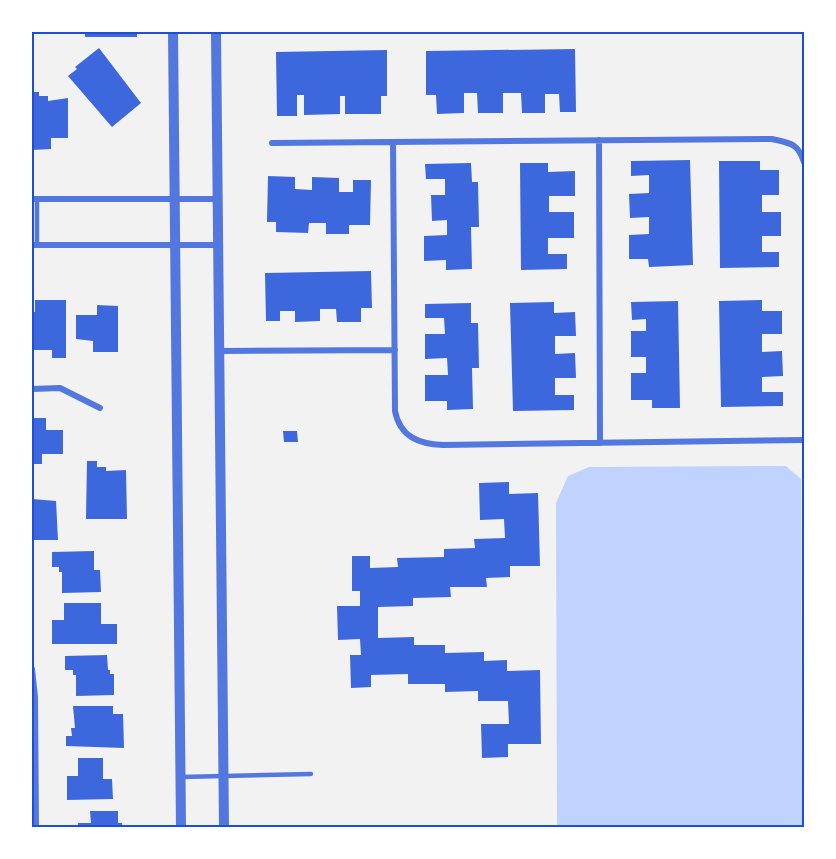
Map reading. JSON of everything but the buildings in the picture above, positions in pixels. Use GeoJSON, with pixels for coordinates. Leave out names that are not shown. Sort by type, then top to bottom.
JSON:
{"type":"FeatureCollection","features":[{"type":"Feature","properties":{"kind":"street"},"geometry":{"type":"LineString","coordinates":[[173,32],[181,828]]}},
{"type":"Feature","properties":{"kind":"street"},"geometry":{"type":"LineString","coordinates":[[216,32],[224,828]]}},
{"type":"Feature","properties":{"kind":"street"},"geometry":{"type":"LineString","coordinates":[[272,143],[772,139],[791,143],[798,148],[804,162]]}},
{"type":"Feature","properties":{"kind":"street"},"geometry":{"type":"LineString","coordinates":[[599,140],[600,443]]}},
{"type":"Feature","properties":{"kind":"street"},"geometry":{"type":"LineString","coordinates":[[393,142],[395,411],[400,426],[408,435],[428,443],[443,445],[804,440]]}},
{"type":"Feature","properties":{"kind":"street"},"geometry":{"type":"LineString","coordinates":[[34,199],[218,199]]}},
{"type":"Feature","properties":{"kind":"street"},"geometry":{"type":"LineString","coordinates":[[34,245],[218,244]]}},
{"type":"Feature","properties":{"kind":"street"},"geometry":{"type":"LineString","coordinates":[[219,351],[395,351]]}},
{"type":"Feature","properties":{"kind":"street"},"geometry":{"type":"LineString","coordinates":[[32,389],[60,388],[100,408]]}},
{"type":"Feature","properties":{"kind":"street"},"geometry":{"type":"LineString","coordinates":[[32,669],[36,828]]}},
{"type":"Feature","properties":{"kind":"lane"},"geometry":{"type":"LineString","coordinates":[[34,199],[34,245]]}},
{"type":"Feature","properties":{"kind":"lane"},"geometry":{"type":"LineString","coordinates":[[180,777],[311,774]]}},
{"type":"Feature","properties":{"kind":"water"},"geometry":{"type":"Polygon","coordinates":[[[786,466],[801,479],[802,827],[557,827],[556,503],[568,476],[589,467],[786,466]]]}}]}
